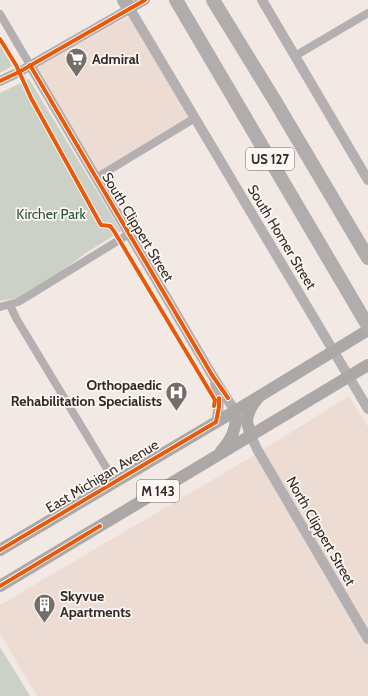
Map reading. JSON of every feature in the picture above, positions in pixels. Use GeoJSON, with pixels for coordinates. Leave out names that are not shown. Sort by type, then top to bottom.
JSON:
{"type":"FeatureCollection","features":[{"type":"Feature","properties":{"kind":"highway","name":"US 127"},"geometry":{"type":"LineString","coordinates":[[213,0],[368,258]]}},
{"type":"Feature","properties":{"kind":"highway"},"geometry":{"type":"LineString","coordinates":[[219,0],[232,27],[274,101]]}},
{"type":"Feature","properties":{"kind":"highway","name":"US 127"},"geometry":{"type":"LineString","coordinates":[[177,2],[368,326]]}},
{"type":"Feature","properties":{"kind":"main road","name":"East Michigan Avenue"},"geometry":{"type":"LineString","coordinates":[[0,550],[235,411],[368,330]]}},
{"type":"Feature","properties":{"kind":"main road","name":"M 143"},"geometry":{"type":"LineString","coordinates":[[1,584],[368,365]]}},
{"type":"Feature","properties":{"kind":"main road"},"geometry":{"type":"LineString","coordinates":[[251,436],[248,425],[248,415],[255,401],[266,392]]}},
{"type":"Feature","properties":{"kind":"main road"},"geometry":{"type":"LineString","coordinates":[[216,457],[227,445],[233,433],[236,421],[235,411]]}},
{"type":"Feature","properties":{"kind":"main road"},"geometry":{"type":"LineString","coordinates":[[0,557],[15,541]]}},
{"type":"Feature","properties":{"kind":"street"},"geometry":{"type":"LineString","coordinates":[[0,81],[30,66],[127,4],[145,0]]}},
{"type":"Feature","properties":{"kind":"street"},"geometry":{"type":"LineString","coordinates":[[262,0],[368,180]]}},
{"type":"Feature","properties":{"kind":"street","name":"South Homer Street"},"geometry":{"type":"LineString","coordinates":[[127,4],[368,409]]}},
{"type":"Feature","properties":{"kind":"street"},"geometry":{"type":"LineString","coordinates":[[295,56],[368,13]]}},
{"type":"Feature","properties":{"kind":"street","name":"South Clippert Street"},"geometry":{"type":"LineString","coordinates":[[0,14],[212,375],[235,411]]}},
{"type":"Feature","properties":{"kind":"street"},"geometry":{"type":"LineString","coordinates":[[96,178],[195,118]]}},
{"type":"Feature","properties":{"kind":"street"},"geometry":{"type":"LineString","coordinates":[[0,308],[28,296],[129,234]]}},
{"type":"Feature","properties":{"kind":"street"},"geometry":{"type":"LineString","coordinates":[[10,305],[16,318],[115,482]]}},
{"type":"Feature","properties":{"kind":"street","name":"South Clippert Street"},"geometry":{"type":"LineString","coordinates":[[212,375],[219,399],[216,422]]}},
{"type":"Feature","properties":{"kind":"street","name":"North Clippert Street"},"geometry":{"type":"LineString","coordinates":[[251,436],[257,449],[368,639]]}},
{"type":"Feature","properties":{"kind":"shaded area"},"geometry":{"type":"Polygon","coordinates":[[[130,16],[191,117],[99,172],[35,68],[130,16]]]}},
{"type":"Feature","properties":{"kind":"shaded area"},"geometry":{"type":"Polygon","coordinates":[[[349,396],[368,427],[368,696],[37,696],[0,634],[0,605],[248,459],[349,396]]]}},
{"type":"Feature","properties":{"kind":"green space"},"geometry":{"type":"Polygon","coordinates":[[[0,44],[12,66],[0,73],[0,44]]]}},
{"type":"Feature","properties":{"kind":"green space","name":"Kircher Park"},"geometry":{"type":"Polygon","coordinates":[[[29,79],[121,231],[86,253],[62,271],[17,298],[0,301],[0,93],[29,79]]]}},
{"type":"Feature","properties":{"kind":"green space"},"geometry":{"type":"Polygon","coordinates":[[[0,647],[30,696],[0,696],[0,647]]]}},
{"type":"Feature","properties":{"kind":"cycle path"},"geometry":{"type":"LineString","coordinates":[[0,81],[19,72],[145,0]]}},
{"type":"Feature","properties":{"kind":"cycle path"},"geometry":{"type":"LineString","coordinates":[[0,39],[16,65],[31,98],[101,225],[110,226],[114,231],[215,400],[214,406]]}},
{"type":"Feature","properties":{"kind":"cycle path"},"geometry":{"type":"LineString","coordinates":[[30,65],[212,375],[228,398]]}},
{"type":"Feature","properties":{"kind":"cycle path"},"geometry":{"type":"LineString","coordinates":[[0,550],[216,422],[219,398]]}},
{"type":"Feature","properties":{"kind":"cycle path"},"geometry":{"type":"LineString","coordinates":[[0,586],[100,526]]}},
{"type":"Feature","properties":{"kind":"place","name":"Admiral"},"geometry":{"type":"Point","coordinates":[77,78]}},
{"type":"Feature","properties":{"kind":"place","name":"Orthopaedic Rehabilitation Specialists"},"geometry":{"type":"Point","coordinates":[177,412]}},
{"type":"Feature","properties":{"kind":"place","name":"Skyvue Apartments"},"geometry":{"type":"Point","coordinates":[45,624]}}]}
